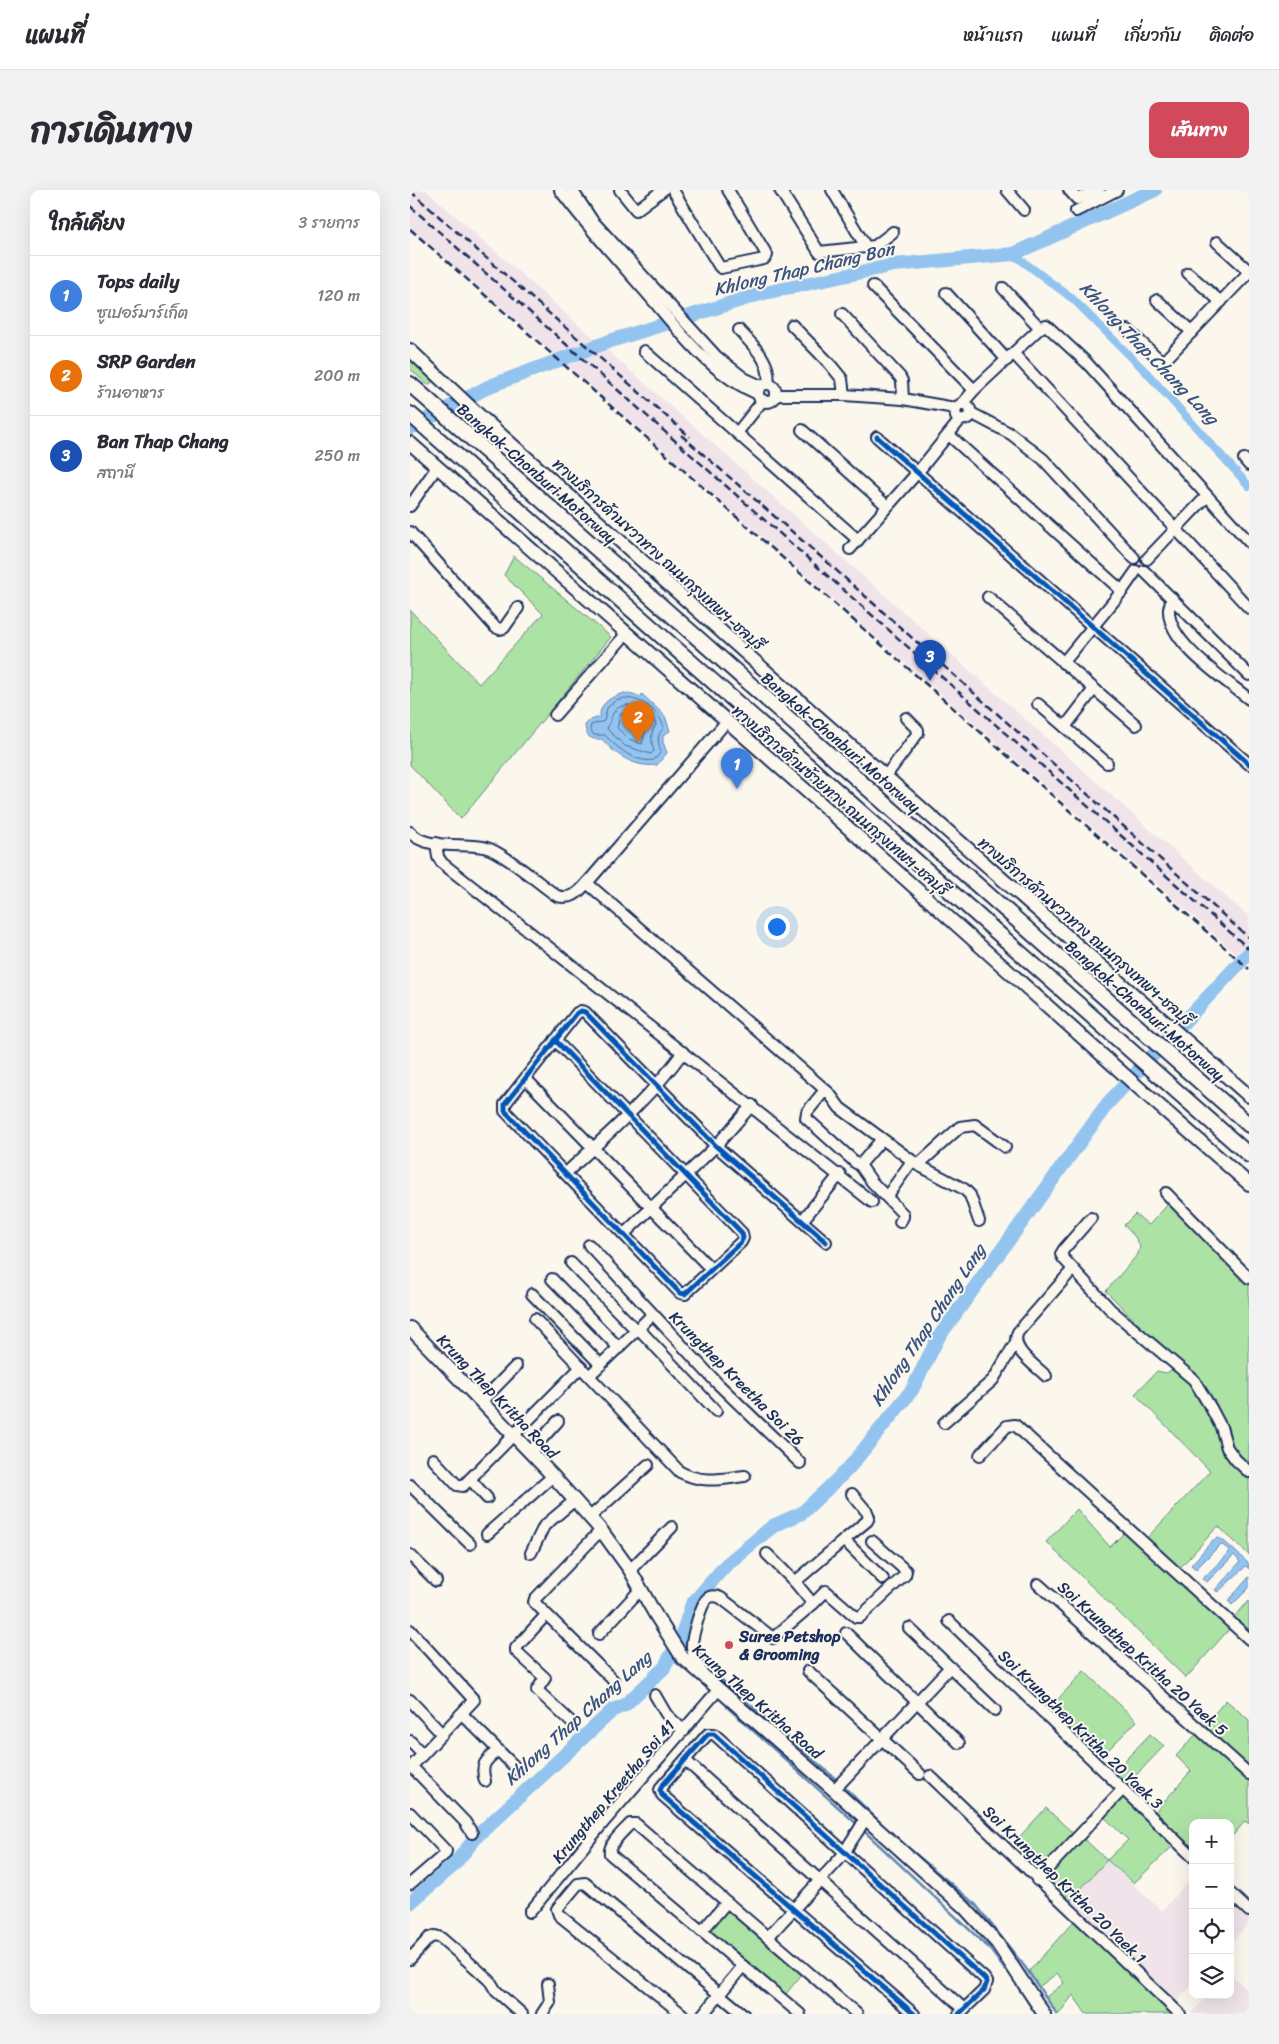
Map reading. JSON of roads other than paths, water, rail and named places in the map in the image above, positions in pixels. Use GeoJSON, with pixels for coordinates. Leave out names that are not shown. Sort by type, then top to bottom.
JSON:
{"type":"FeatureCollection","features":[{"type":"Feature","properties":{"kind":"highway","name":"Bangkok-Chonburi Motorway"},"geometry":{"type":"LineString","coordinates":[[413,387],[1249,1125]]}},
{"type":"Feature","properties":{"kind":"highway"},"geometry":{"type":"LineString","coordinates":[[410,414],[1249,1154]]}},
{"type":"Feature","properties":{"kind":"main road","name":"ทางบริการด้านขวาทาง ถนนกรุงเทพฯ-ชลบุรี"},"geometry":{"type":"LineString","coordinates":[[410,350],[481,417],[885,777],[1249,1096]]}},
{"type":"Feature","properties":{"kind":"main road","name":"ทางบริการด้านซ้ายทาง ถนนกรุงเทพฯ-ชลบุรี"},"geometry":{"type":"LineString","coordinates":[[413,446],[727,721],[1050,1007],[1104,1058],[1249,1184]]}},
{"type":"Feature","properties":{"kind":"main road","name":"Krung Thep Kritha Road"},"geometry":{"type":"LineString","coordinates":[[410,1328],[553,1476],[601,1530],[630,1570],[682,1657],[836,1788],[964,1907],[1001,1949],[1044,2014]]}},
{"type":"Feature","properties":{"kind":"street"},"geometry":{"type":"LineString","coordinates":[[560,190],[647,286],[697,344],[714,368],[728,379],[763,391],[773,386],[776,395],[844,395],[904,399],[970,409],[971,414],[1012,434],[1043,459],[1134,558]]}},
{"type":"Feature","properties":{"kind":"street"},"geometry":{"type":"LineString","coordinates":[[572,190],[603,238]]}},
{"type":"Feature","properties":{"kind":"street"},"geometry":{"type":"LineString","coordinates":[[620,190],[638,210],[664,190]]}},
{"type":"Feature","properties":{"kind":"street"},"geometry":{"type":"LineString","coordinates":[[673,190],[721,268],[764,259],[767,255],[728,190]]}},
{"type":"Feature","properties":{"kind":"street"},"geometry":{"type":"LineString","coordinates":[[780,190],[819,252],[875,246],[894,232]]}},
{"type":"Feature","properties":{"kind":"street"},"geometry":{"type":"LineString","coordinates":[[832,190],[866,247]]}},
{"type":"Feature","properties":{"kind":"street"},"geometry":{"type":"LineString","coordinates":[[1007,190],[1024,210]]}},
{"type":"Feature","properties":{"kind":"street"},"geometry":{"type":"LineString","coordinates":[[1069,190],[1077,199],[1099,190]]}},
{"type":"Feature","properties":{"kind":"street"},"geometry":{"type":"LineString","coordinates":[[1076,211],[1117,190]]}},
{"type":"Feature","properties":{"kind":"street"},"geometry":{"type":"LineString","coordinates":[[1128,330],[1162,361],[1165,360],[1249,272],[1217,242]]}},
{"type":"Feature","properties":{"kind":"street"},"geometry":{"type":"LineString","coordinates":[[1188,272],[1221,302]]}},
{"type":"Feature","properties":{"kind":"street"},"geometry":{"type":"LineString","coordinates":[[873,286],[974,390]]}},
{"type":"Feature","properties":{"kind":"street"},"geometry":{"type":"LineString","coordinates":[[1003,288],[1040,328]]}},
{"type":"Feature","properties":{"kind":"street"},"geometry":{"type":"LineString","coordinates":[[946,293],[1011,357],[1175,527],[1249,608]]}},
{"type":"Feature","properties":{"kind":"street"},"geometry":{"type":"LineString","coordinates":[[1157,300],[1192,332]]}},
{"type":"Feature","properties":{"kind":"street"},"geometry":{"type":"LineString","coordinates":[[842,314],[900,378],[904,399]]}},
{"type":"Feature","properties":{"kind":"street"},"geometry":{"type":"LineString","coordinates":[[792,325],[842,379],[844,395]]}},
{"type":"Feature","properties":{"kind":"street"},"geometry":{"type":"LineString","coordinates":[[960,420],[956,417],[959,406],[1040,328],[1046,325],[1086,362],[1249,542]]}},
{"type":"Feature","properties":{"kind":"street"},"geometry":{"type":"LineString","coordinates":[[737,433],[763,391],[769,370],[766,362],[740,330]]}},
{"type":"Feature","properties":{"kind":"street"},"geometry":{"type":"LineString","coordinates":[[644,351],[858,540]]}},
{"type":"Feature","properties":{"kind":"street"},"geometry":{"type":"LineString","coordinates":[[850,549],[917,473],[960,420],[965,420],[971,414]]}},
{"type":"Feature","properties":{"kind":"street"},"geometry":{"type":"LineString","coordinates":[[802,430],[888,506]]}},
{"type":"Feature","properties":{"kind":"street"},"geometry":{"type":"LineString","coordinates":[[949,435],[1122,591]]}},
{"type":"Feature","properties":{"kind":"street"},"geometry":{"type":"LineString","coordinates":[[877,437],[1092,628],[1249,764]]}},
{"type":"Feature","properties":{"kind":"street"},"geometry":{"type":"LineString","coordinates":[[410,506],[437,467]]}},
{"type":"Feature","properties":{"kind":"street"},"geometry":{"type":"LineString","coordinates":[[1147,559],[1175,527],[1207,496]]}},
{"type":"Feature","properties":{"kind":"street"},"geometry":{"type":"LineString","coordinates":[[410,532],[497,629],[504,628],[518,608]]}},
{"type":"Feature","properties":{"kind":"street"},"geometry":{"type":"LineString","coordinates":[[1063,663],[1122,591],[1140,571],[1148,567],[1147,559],[1142,555],[1134,558]]}},
{"type":"Feature","properties":{"kind":"street"},"geometry":{"type":"LineString","coordinates":[[1134,558],[1132,566],[1172,598],[1249,675]]}},
{"type":"Feature","properties":{"kind":"street"},"geometry":{"type":"LineString","coordinates":[[988,597],[1136,725]]}},
{"type":"Feature","properties":{"kind":"street"},"geometry":{"type":"LineString","coordinates":[[1172,598],[1169,610],[1177,634],[1195,655],[1249,699]]}},
{"type":"Feature","properties":{"kind":"street"},"geometry":{"type":"LineString","coordinates":[[555,716],[626,633]]}},
{"type":"Feature","properties":{"kind":"street"},"geometry":{"type":"LineString","coordinates":[[1065,727],[1094,689]]}},
{"type":"Feature","properties":{"kind":"street"},"geometry":{"type":"LineString","coordinates":[[1038,704],[1106,763]]}},
{"type":"Feature","properties":{"kind":"street"},"geometry":{"type":"LineString","coordinates":[[885,777],[917,736],[918,730],[906,718]]}},
{"type":"Feature","properties":{"kind":"street"},"geometry":{"type":"LineString","coordinates":[[410,832],[418,839],[436,843],[489,849],[557,896],[569,897],[576,894],[587,883],[727,721]]}},
{"type":"Feature","properties":{"kind":"street"},"geometry":{"type":"LineString","coordinates":[[436,843],[438,857],[442,863],[840,1174],[872,1202]]}},
{"type":"Feature","properties":{"kind":"street"},"geometry":{"type":"LineString","coordinates":[[587,883],[825,1090],[840,1108],[915,1163],[964,1189],[970,1195],[979,1221]]}},
{"type":"Feature","properties":{"kind":"street"},"geometry":{"type":"LineString","coordinates":[[555,1040],[742,1233],[743,1238],[682,1295],[505,1111],[505,1104],[526,1079],[555,1040],[577,1013],[581,1011],[585,1012],[716,1146],[826,1242]]}},
{"type":"Feature","properties":{"kind":"street"},"geometry":{"type":"LineString","coordinates":[[566,1173],[628,1116],[657,1086],[683,1052]]}},
{"type":"Feature","properties":{"kind":"street"},"geometry":{"type":"LineString","coordinates":[[526,1079],[711,1269]]}},
{"type":"Feature","properties":{"kind":"street"},"geometry":{"type":"LineString","coordinates":[[825,1090],[807,1112],[806,1118],[860,1165],[872,1182],[902,1214],[903,1217],[900,1222]]}},
{"type":"Feature","properties":{"kind":"street"},"geometry":{"type":"LineString","coordinates":[[624,1234],[716,1146],[752,1105]]}},
{"type":"Feature","properties":{"kind":"street"},"geometry":{"type":"LineString","coordinates":[[890,1192],[915,1163],[960,1126],[975,1125],[1005,1147]]}},
{"type":"Feature","properties":{"kind":"street"},"geometry":{"type":"LineString","coordinates":[[860,1165],[882,1139]]}},
{"type":"Feature","properties":{"kind":"street"},"geometry":{"type":"LineString","coordinates":[[802,1221],[840,1174]]}},
{"type":"Feature","properties":{"kind":"street"},"geometry":{"type":"LineString","coordinates":[[1166,1193],[1249,1278]]}},
{"type":"Feature","properties":{"kind":"street"},"geometry":{"type":"LineString","coordinates":[[1091,1218],[1061,1254],[1063,1258],[1110,1309],[1194,1380],[1221,1427],[1227,1448],[1249,1472]]}},
{"type":"Feature","properties":{"kind":"street","name":"Krungthep Kreetha Soi 26"},"geometry":{"type":"LineString","coordinates":[[589,1245],[717,1383],[800,1463]]}},
{"type":"Feature","properties":{"kind":"street"},"geometry":{"type":"LineString","coordinates":[[571,1263],[716,1411]]}},
{"type":"Feature","properties":{"kind":"street"},"geometry":{"type":"LineString","coordinates":[[1046,1376],[1022,1353],[1015,1337],[1073,1269]]}},
{"type":"Feature","properties":{"kind":"street"},"geometry":{"type":"LineString","coordinates":[[552,1279],[619,1348]]}},
{"type":"Feature","properties":{"kind":"street"},"geometry":{"type":"LineString","coordinates":[[532,1294],[601,1365]]}},
{"type":"Feature","properties":{"kind":"street","name":"Krungthep Kreetha Soi 26"},"geometry":{"type":"LineString","coordinates":[[590,1375],[652,1314]]}},
{"type":"Feature","properties":{"kind":"street"},"geometry":{"type":"LineString","coordinates":[[535,1319],[680,1472],[693,1479],[706,1481],[745,1476]]}},
{"type":"Feature","properties":{"kind":"street"},"geometry":{"type":"LineString","coordinates":[[944,1423],[993,1380],[1016,1342]]}},
{"type":"Feature","properties":{"kind":"street"},"geometry":{"type":"LineString","coordinates":[[481,1402],[516,1366]]}},
{"type":"Feature","properties":{"kind":"street"},"geometry":{"type":"LineString","coordinates":[[433,1459],[460,1487],[463,1486],[581,1367]]}},
{"type":"Feature","properties":{"kind":"street"},"geometry":{"type":"LineString","coordinates":[[530,1452],[558,1420]]}},
{"type":"Feature","properties":{"kind":"street"},"geometry":{"type":"LineString","coordinates":[[980,1455],[1007,1426],[1015,1425],[1249,1639]]}},
{"type":"Feature","properties":{"kind":"street"},"geometry":{"type":"LineString","coordinates":[[590,1517],[648,1465]]}},
{"type":"Feature","properties":{"kind":"street"},"geometry":{"type":"LineString","coordinates":[[487,1534],[553,1476]]}},
{"type":"Feature","properties":{"kind":"street"},"geometry":{"type":"LineString","coordinates":[[470,1479],[487,1498]]}},
{"type":"Feature","properties":{"kind":"street"},"geometry":{"type":"LineString","coordinates":[[410,1485],[470,1544]]}},
{"type":"Feature","properties":{"kind":"street"},"geometry":{"type":"LineString","coordinates":[[795,1582],[867,1521],[869,1517],[867,1512],[852,1494]]}},
{"type":"Feature","properties":{"kind":"street"},"geometry":{"type":"LineString","coordinates":[[531,1553],[544,1526],[575,1500]]}},
{"type":"Feature","properties":{"kind":"street"},"geometry":{"type":"LineString","coordinates":[[630,1570],[672,1527]]}},
{"type":"Feature","properties":{"kind":"street"},"geometry":{"type":"LineString","coordinates":[[601,1530],[535,1599],[535,1605],[613,1680]]}},
{"type":"Feature","properties":{"kind":"street"},"geometry":{"type":"LineString","coordinates":[[844,1540],[884,1578]]}},
{"type":"Feature","properties":{"kind":"street"},"geometry":{"type":"LineString","coordinates":[[704,1677],[692,1650],[692,1639],[706,1599],[717,1596],[721,1598],[773,1638],[826,1591],[830,1592],[856,1617],[860,1617],[907,1573],[872,1541]]}},
{"type":"Feature","properties":{"kind":"street"},"geometry":{"type":"LineString","coordinates":[[767,1554],[795,1582],[813,1604]]}},
{"type":"Feature","properties":{"kind":"street"},"geometry":{"type":"LineString","coordinates":[[410,1555],[436,1581]]}},
{"type":"Feature","properties":{"kind":"street","name":"Soi Krungthep Kritha 20 Yaek 5"},"geometry":{"type":"LineString","coordinates":[[1038,1584],[1249,1774]]}},
{"type":"Feature","properties":{"kind":"street"},"geometry":{"type":"LineString","coordinates":[[599,1634],[641,1589]]}},
{"type":"Feature","properties":{"kind":"street"},"geometry":{"type":"LineString","coordinates":[[546,1615],[516,1648],[516,1651],[545,1678],[537,1690],[572,1722]]}},
{"type":"Feature","properties":{"kind":"street","name":"Soi Krungthep Kritha 20 Yaek 3"},"geometry":{"type":"LineString","coordinates":[[949,1621],[1189,1854]]}},
{"type":"Feature","properties":{"kind":"street"},"geometry":{"type":"LineString","coordinates":[[909,1628],[995,1710]]}},
{"type":"Feature","properties":{"kind":"street"},"geometry":{"type":"LineString","coordinates":[[410,1630],[474,1700],[411,1768],[472,1832]]}},
{"type":"Feature","properties":{"kind":"street"},"geometry":{"type":"LineString","coordinates":[[846,1632],[959,1743]]}},
{"type":"Feature","properties":{"kind":"street"},"geometry":{"type":"LineString","coordinates":[[836,1788],[950,1667]]}},
{"type":"Feature","properties":{"kind":"street","name":"Soi Krungthep Kritha 20 Yaek 1"},"geometry":{"type":"LineString","coordinates":[[808,1670],[882,1739],[925,1775],[1180,2014]]}},
{"type":"Feature","properties":{"kind":"street","name":"Krungthep Kreetha Soi 41"},"geometry":{"type":"LineString","coordinates":[[530,1912],[720,1689]]}},
{"type":"Feature","properties":{"kind":"street"},"geometry":{"type":"LineString","coordinates":[[655,1695],[666,1714],[684,1731]]}},
{"type":"Feature","properties":{"kind":"street"},"geometry":{"type":"LineString","coordinates":[[410,1700],[442,1734]]}},
{"type":"Feature","properties":{"kind":"street"},"geometry":{"type":"LineString","coordinates":[[462,1714],[519,1771]]}},
{"type":"Feature","properties":{"kind":"street"},"geometry":{"type":"LineString","coordinates":[[685,1760],[820,1880],[962,2012],[984,1990],[987,1982],[714,1734],[708,1734],[685,1760],[662,1786],[660,1792],[662,1795],[914,2014]]}},
{"type":"Feature","properties":{"kind":"street"},"geometry":{"type":"LineString","coordinates":[[410,1741],[422,1754]]}},
{"type":"Feature","properties":{"kind":"street"},"geometry":{"type":"LineString","coordinates":[[484,1781],[483,1765],[498,1750]]}},
{"type":"Feature","properties":{"kind":"street"},"geometry":{"type":"LineString","coordinates":[[1037,1880],[1122,1790]]}},
{"type":"Feature","properties":{"kind":"street"},"geometry":{"type":"LineString","coordinates":[[410,1813],[446,1851],[410,1884]]}},
{"type":"Feature","properties":{"kind":"street"},"geometry":{"type":"LineString","coordinates":[[768,1937],[845,1852],[860,1830],[865,1817]]}},
{"type":"Feature","properties":{"kind":"street"},"geometry":{"type":"LineString","coordinates":[[800,2014],[610,1854],[611,1846],[630,1824],[636,1824],[857,2014]]}},
{"type":"Feature","properties":{"kind":"street"},"geometry":{"type":"LineString","coordinates":[[845,1852],[853,1849],[866,1835],[879,1830]]}},
{"type":"Feature","properties":{"kind":"street"},"geometry":{"type":"LineString","coordinates":[[682,2014],[560,1915],[558,1909],[578,1884],[585,1883],[742,2014]]}},
{"type":"Feature","properties":{"kind":"street"},"geometry":{"type":"LineString","coordinates":[[1234,1897],[1249,1911]]}},
{"type":"Feature","properties":{"kind":"street"},"geometry":{"type":"LineString","coordinates":[[702,1931],[727,1902]]}},
{"type":"Feature","properties":{"kind":"street"},"geometry":{"type":"LineString","coordinates":[[410,1960],[430,1938],[435,1936],[441,1938],[478,1970],[496,1991],[522,2014]]}},
{"type":"Feature","properties":{"kind":"street"},"geometry":{"type":"LineString","coordinates":[[703,2014],[743,1966]]}},
{"type":"Feature","properties":{"kind":"street"},"geometry":{"type":"LineString","coordinates":[[542,2014],[550,2002],[548,1984]]}},
{"type":"Feature","properties":{"kind":"water"},"geometry":{"type":"Polygon","coordinates":[[[625,693],[641,697],[642,694],[665,716],[670,731],[663,735],[663,742],[667,753],[657,765],[641,764],[626,759],[602,739],[589,737],[586,732],[585,725],[590,720],[600,717],[600,712],[607,701],[625,693]]]}},
{"type":"Feature","properties":{"kind":"water"},"geometry":{"type":"Polygon","coordinates":[[[1218,1538],[1223,1540],[1249,1564],[1249,1569],[1246,1566],[1218,1592],[1215,1590],[1240,1562],[1234,1555],[1207,1582],[1202,1579],[1226,1556],[1229,1550],[1221,1544],[1196,1569],[1191,1565],[1213,1540],[1218,1538]]]}},
{"type":"Feature","properties":{"kind":"water"},"geometry":{"type":"Polygon","coordinates":[[[1249,1577],[1249,1588],[1232,1605],[1228,1601],[1249,1577]]]}},
{"type":"Feature","properties":{"kind":"waterway","name":"Khlong Thap Chang Bon"},"geometry":{"type":"LineString","coordinates":[[410,428],[490,386],[610,341],[760,294],[894,265],[1013,254],[1155,190]]}},
{"type":"Feature","properties":{"kind":"waterway","name":"Khlong Thap Chang Lang"},"geometry":{"type":"LineString","coordinates":[[1013,254],[1073,299],[1146,372],[1249,486]]}},
{"type":"Feature","properties":{"kind":"waterway","name":"Khlong Thap Chang Lang"},"geometry":{"type":"LineString","coordinates":[[410,1903],[453,1866],[478,1835],[613,1710],[625,1705],[664,1668],[682,1635],[692,1604],[726,1565],[773,1526],[802,1513],[848,1469],[912,1390],[938,1338],[1108,1103],[1249,953]]}},
{"type":"Feature","properties":{"kind":"waterway"},"geometry":{"type":"LineString","coordinates":[[682,1635],[688,1642]]}},
{"type":"Feature","properties":{"kind":"waterway"},"geometry":{"type":"LineString","coordinates":[[670,1657],[685,1670]]}},
{"type":"Feature","properties":{"kind":"waterway"},"geometry":{"type":"LineString","coordinates":[[716,1675],[838,1781]]}},
{"type":"Feature","properties":{"kind":"waterway"},"geometry":{"type":"LineString","coordinates":[[727,1707],[859,1826]]}},
{"type":"Feature","properties":{"kind":"waterway"},"geometry":{"type":"LineString","coordinates":[[842,1785],[892,1834],[976,1905],[1025,1967],[1057,2014]]}},
{"type":"Feature","properties":{"kind":"waterway"},"geometry":{"type":"LineString","coordinates":[[863,1830],[989,1948],[1005,1970]]}},
{"type":"Feature","properties":{"kind":"railway"},"geometry":{"type":"LineString","coordinates":[[410,191],[690,437]]}},
{"type":"Feature","properties":{"kind":"railway"},"geometry":{"type":"LineString","coordinates":[[410,206],[1249,949]]}},
{"type":"Feature","properties":{"kind":"railway"},"geometry":{"type":"LineString","coordinates":[[410,229],[1249,969]]}},
{"type":"Feature","properties":{"kind":"railway"},"geometry":{"type":"LineString","coordinates":[[681,435],[828,563],[1249,938]]}},
{"type":"Feature","properties":{"kind":"place","name":"Ban Thap Chang"},"geometry":{"type":"Point","coordinates":[930,681]}},
{"type":"Feature","properties":{"kind":"place","name":"SRP Garden"},"geometry":{"type":"Point","coordinates":[638,742]}},
{"type":"Feature","properties":{"kind":"place","name":"Tops daily"},"geometry":{"type":"Point","coordinates":[737,789]}},
{"type":"Feature","properties":{"kind":"place","name":"Suree Petshop & Grooming"},"geometry":{"type":"Point","coordinates":[729,1645]}}]}
